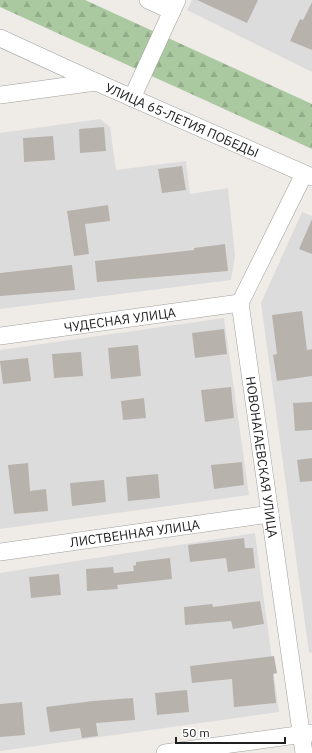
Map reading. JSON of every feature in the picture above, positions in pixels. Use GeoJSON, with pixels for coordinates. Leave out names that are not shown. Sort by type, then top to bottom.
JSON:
{"type":"FeatureCollection","features":[{"type":"Feature","properties":{"kind":"street"},"geometry":{"type":"LineString","coordinates":[[132,98],[174,6],[148,0]]}},
{"type":"Feature","properties":{"kind":"street"},"geometry":{"type":"LineString","coordinates":[[0,38],[96,82]]}},
{"type":"Feature","properties":{"kind":"street","name":"УЛИЦА 65-ЛЕТИЯ ПОБЕДЫ"},"geometry":{"type":"LineString","coordinates":[[0,95],[96,82],[308,176]]}},
{"type":"Feature","properties":{"kind":"street"},"geometry":{"type":"LineString","coordinates":[[240,303],[308,176]]}},
{"type":"Feature","properties":{"kind":"street","name":"ЧУДЕСНАЯ УЛИЦА"},"geometry":{"type":"LineString","coordinates":[[0,336],[240,303]]}},
{"type":"Feature","properties":{"kind":"street","name":"НОВОНАГАЕВСКАЯ УЛИЦА"},"geometry":{"type":"LineString","coordinates":[[240,303],[270,514],[307,734],[304,753]]}},
{"type":"Feature","properties":{"kind":"street","name":"ЛИСТВЕННАЯ УЛИЦА"},"geometry":{"type":"LineString","coordinates":[[0,552],[270,514]]}},
{"type":"Feature","properties":{"kind":"street"},"geometry":{"type":"LineString","coordinates":[[165,753],[307,734]]}},
{"type":"Feature","properties":{"kind":"shaded area"},"geometry":{"type":"Polygon","coordinates":[[[192,0],[312,0],[312,72],[187,10],[192,0]]]}},
{"type":"Feature","properties":{"kind":"shaded area"},"geometry":{"type":"Polygon","coordinates":[[[100,119],[110,127],[116,170],[186,161],[190,194],[228,188],[235,256],[231,280],[0,309],[0,133],[100,119]]]}},
{"type":"Feature","properties":{"kind":"shaded area"},"geometry":{"type":"Polygon","coordinates":[[[302,212],[312,216],[312,653],[309,652],[261,303],[302,212]]]}},
{"type":"Feature","properties":{"kind":"shaded area"},"geometry":{"type":"Polygon","coordinates":[[[224,318],[249,495],[0,529],[0,350],[224,318]]]}},
{"type":"Feature","properties":{"kind":"shaded area"},"geometry":{"type":"Polygon","coordinates":[[[255,533],[279,712],[0,751],[0,573],[255,533]]]}},
{"type":"Feature","properties":{"kind":"green space"},"geometry":{"type":"Polygon","coordinates":[[[0,0],[85,0],[312,104],[312,149],[0,7],[0,0]]]}},
{"type":"Feature","properties":{"kind":"building"},"geometry":{"type":"Polygon","coordinates":[[[197,0],[258,0],[247,23],[197,0]]]}},
{"type":"Feature","properties":{"kind":"building"},"geometry":{"type":"Polygon","coordinates":[[[312,2],[312,50],[290,41],[300,19],[303,20],[312,2]]]}},
{"type":"Feature","properties":{"kind":"building"},"geometry":{"type":"Polygon","coordinates":[[[104,127],[106,151],[80,153],[79,129],[104,127]]]}},
{"type":"Feature","properties":{"kind":"building"},"geometry":{"type":"Polygon","coordinates":[[[53,136],[55,160],[24,162],[23,138],[53,136]]]}},
{"type":"Feature","properties":{"kind":"building"},"geometry":{"type":"Polygon","coordinates":[[[182,166],[186,190],[162,193],[158,169],[182,166]]]}},
{"type":"Feature","properties":{"kind":"building"},"geometry":{"type":"Polygon","coordinates":[[[108,205],[110,221],[85,224],[89,254],[74,256],[67,211],[108,205]]]}},
{"type":"Feature","properties":{"kind":"building"},"geometry":{"type":"Polygon","coordinates":[[[312,219],[312,254],[299,249],[312,219]]]}},
{"type":"Feature","properties":{"kind":"building"},"geometry":{"type":"Polygon","coordinates":[[[225,244],[228,271],[97,282],[95,261],[194,250],[194,248],[225,244]]]}},
{"type":"Feature","properties":{"kind":"building"},"geometry":{"type":"Polygon","coordinates":[[[72,265],[75,290],[0,296],[0,273],[72,265]]]}},
{"type":"Feature","properties":{"kind":"building"},"geometry":{"type":"Polygon","coordinates":[[[302,311],[307,350],[312,349],[312,376],[277,381],[273,355],[277,354],[272,315],[302,311]]]}},
{"type":"Feature","properties":{"kind":"building"},"geometry":{"type":"Polygon","coordinates":[[[224,329],[227,354],[195,358],[192,333],[224,329]]]}},
{"type":"Feature","properties":{"kind":"building"},"geometry":{"type":"Polygon","coordinates":[[[138,345],[141,376],[111,379],[108,348],[138,345]]]}},
{"type":"Feature","properties":{"kind":"building"},"geometry":{"type":"Polygon","coordinates":[[[81,352],[83,376],[54,378],[52,354],[81,352]]]}},
{"type":"Feature","properties":{"kind":"building"},"geometry":{"type":"Polygon","coordinates":[[[28,358],[31,381],[3,384],[0,361],[28,358]]]}},
{"type":"Feature","properties":{"kind":"building"},"geometry":{"type":"Polygon","coordinates":[[[231,387],[234,418],[205,422],[201,390],[231,387]]]}},
{"type":"Feature","properties":{"kind":"building"},"geometry":{"type":"Polygon","coordinates":[[[144,398],[146,418],[123,420],[121,401],[144,398]]]}},
{"type":"Feature","properties":{"kind":"building"},"geometry":{"type":"Polygon","coordinates":[[[312,402],[312,430],[295,431],[293,403],[312,402]]]}},
{"type":"Feature","properties":{"kind":"building"},"geometry":{"type":"Polygon","coordinates":[[[312,458],[312,481],[300,482],[297,460],[312,458]]]}},
{"type":"Feature","properties":{"kind":"building"},"geometry":{"type":"Polygon","coordinates":[[[242,462],[244,485],[214,489],[211,465],[242,462]]]}},
{"type":"Feature","properties":{"kind":"building"},"geometry":{"type":"Polygon","coordinates":[[[28,463],[30,491],[46,489],[48,511],[14,514],[8,465],[28,463]]]}},
{"type":"Feature","properties":{"kind":"building"},"geometry":{"type":"Polygon","coordinates":[[[158,474],[160,498],[128,501],[126,477],[158,474]]]}},
{"type":"Feature","properties":{"kind":"building"},"geometry":{"type":"Polygon","coordinates":[[[104,480],[106,502],[72,506],[70,483],[104,480]]]}},
{"type":"Feature","properties":{"kind":"building"},"geometry":{"type":"Polygon","coordinates":[[[244,538],[245,548],[253,548],[255,568],[228,572],[226,558],[190,562],[188,545],[244,538]]]}},
{"type":"Feature","properties":{"kind":"building"},"geometry":{"type":"Polygon","coordinates":[[[170,558],[172,579],[117,585],[118,589],[87,591],[86,569],[113,567],[114,573],[134,571],[133,566],[136,565],[136,562],[170,558]]]}},
{"type":"Feature","properties":{"kind":"building"},"geometry":{"type":"Polygon","coordinates":[[[59,574],[61,595],[31,598],[29,577],[59,574]]]}},
{"type":"Feature","properties":{"kind":"building"},"geometry":{"type":"Polygon","coordinates":[[[260,601],[264,624],[233,629],[231,621],[185,625],[184,607],[212,604],[213,607],[260,601]]]}},
{"type":"Feature","properties":{"kind":"building"},"geometry":{"type":"Polygon","coordinates":[[[274,656],[277,673],[273,674],[276,703],[234,707],[232,679],[192,683],[190,666],[274,656]]]}},
{"type":"Feature","properties":{"kind":"building"},"geometry":{"type":"Polygon","coordinates":[[[187,690],[189,712],[157,715],[155,693],[187,690]]]}},
{"type":"Feature","properties":{"kind":"building"},"geometry":{"type":"Polygon","coordinates":[[[133,698],[135,720],[96,723],[98,736],[82,738],[80,728],[50,732],[46,707],[133,698]]]}},
{"type":"Feature","properties":{"kind":"building"},"geometry":{"type":"Polygon","coordinates":[[[22,702],[25,735],[0,737],[0,704],[22,702]]]}}]}
